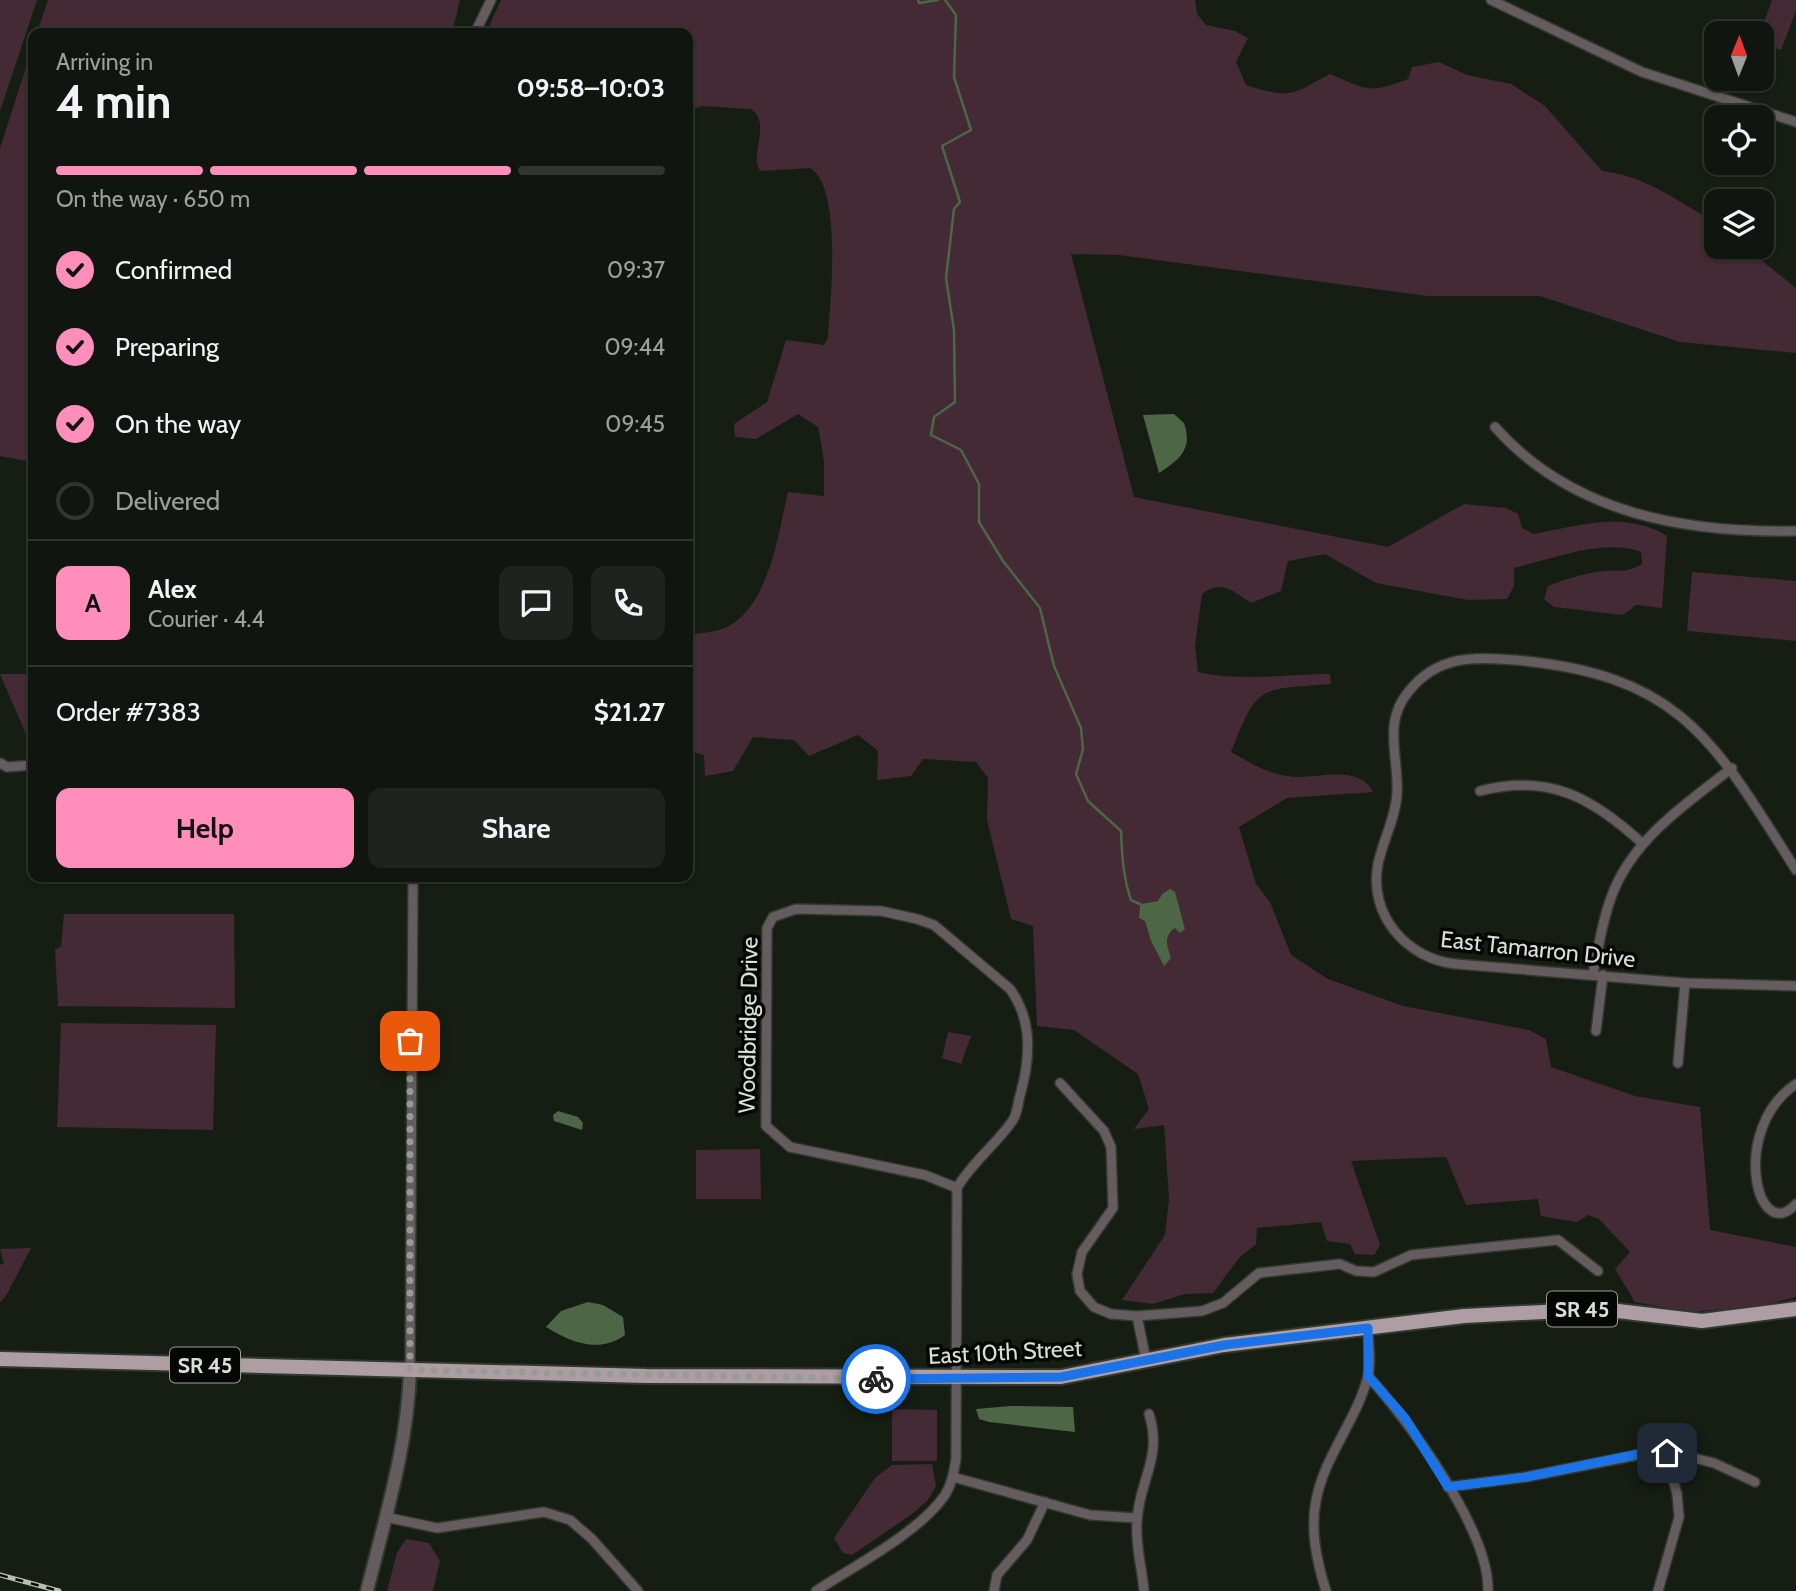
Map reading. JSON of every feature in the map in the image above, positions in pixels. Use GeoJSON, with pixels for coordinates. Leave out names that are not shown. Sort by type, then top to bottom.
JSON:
{"type":"FeatureCollection","features":[{"type":"Feature","properties":{"kind":"main road","name":"East 10th Street"},"geometry":{"type":"LineString","coordinates":[[0,1359],[410,1370],[955,1379],[1061,1377],[1224,1345],[1464,1316],[1574,1308],[1702,1321],[1796,1309]]}},
{"type":"Feature","properties":{"kind":"street"},"geometry":{"type":"LineString","coordinates":[[477,28],[491,0]]}},
{"type":"Feature","properties":{"kind":"street"},"geometry":{"type":"LineString","coordinates":[[1491,0],[1642,72],[1796,122]]}},
{"type":"Feature","properties":{"kind":"street"},"geometry":{"type":"LineString","coordinates":[[1494,427],[1546,472],[1597,501],[1627,512],[1682,525],[1796,531]]}},
{"type":"Feature","properties":{"kind":"street","name":"East Tamarron Drive"},"geometry":{"type":"LineString","coordinates":[[1796,870],[1732,768],[1696,729],[1668,706],[1628,684],[1581,668],[1486,657],[1461,659],[1429,671],[1404,696],[1392,736],[1396,801],[1377,879],[1383,912],[1392,929],[1414,949],[1445,962],[1685,983],[1796,986]]}},
{"type":"Feature","properties":{"kind":"street"},"geometry":{"type":"LineString","coordinates":[[2,768],[28,765]]}},
{"type":"Feature","properties":{"kind":"street"},"geometry":{"type":"LineString","coordinates":[[1592,974],[1614,890],[1643,844],[1680,809],[1732,768]]}},
{"type":"Feature","properties":{"kind":"street"},"geometry":{"type":"LineString","coordinates":[[1480,791],[1522,785],[1563,791],[1607,812],[1643,844]]}},
{"type":"Feature","properties":{"kind":"street"},"geometry":{"type":"LineString","coordinates":[[367,1591],[407,1424],[410,1370],[413,882]]}},
{"type":"Feature","properties":{"kind":"street","name":"Woodbridge Drive"},"geometry":{"type":"LineString","coordinates":[[796,909],[881,911],[917,919],[934,925],[1010,989],[1020,1002],[1028,1044],[1026,1071],[1014,1119],[969,1168],[957,1188],[925,1175],[790,1147],[766,1126],[767,928],[773,917],[796,909]]}},
{"type":"Feature","properties":{"kind":"street"},"geometry":{"type":"LineString","coordinates":[[1596,1031],[1603,975]]}},
{"type":"Feature","properties":{"kind":"street"},"geometry":{"type":"LineString","coordinates":[[1678,1063],[1685,983]]}},
{"type":"Feature","properties":{"kind":"street"},"geometry":{"type":"LineString","coordinates":[[1060,1083],[1104,1131],[1111,1147],[1114,1208],[1082,1252],[1077,1274],[1080,1291],[1094,1307],[1111,1314],[1137,1316],[1202,1311],[1223,1303],[1259,1273],[1340,1264],[1356,1271],[1374,1272],[1411,1255],[1558,1240],[1598,1271]]}},
{"type":"Feature","properties":{"kind":"street"},"geometry":{"type":"LineString","coordinates":[[1796,1084],[1782,1095],[1762,1125],[1756,1144],[1754,1166],[1757,1184],[1768,1209],[1776,1213],[1786,1213],[1796,1204]]}},
{"type":"Feature","properties":{"kind":"street"},"geometry":{"type":"LineString","coordinates":[[816,1591],[923,1520],[946,1493],[953,1477],[957,1188]]}},
{"type":"Feature","properties":{"kind":"street"},"geometry":{"type":"LineString","coordinates":[[1137,1316],[1146,1360]]}},
{"type":"Feature","properties":{"kind":"street"},"geometry":{"type":"LineString","coordinates":[[1326,1591],[1315,1541],[1315,1504],[1324,1473],[1356,1409],[1368,1376],[1368,1328]]}},
{"type":"Feature","properties":{"kind":"street"},"geometry":{"type":"LineString","coordinates":[[1368,1376],[1405,1418],[1448,1487],[1481,1553],[1488,1576],[1488,1591]]}},
{"type":"Feature","properties":{"kind":"street"},"geometry":{"type":"LineString","coordinates":[[1144,1591],[1137,1518],[1154,1453],[1154,1431],[1149,1415]]}},
{"type":"Feature","properties":{"kind":"street"},"geometry":{"type":"LineString","coordinates":[[1448,1487],[1526,1477],[1648,1452],[1667,1453],[1714,1463],[1755,1482]]}},
{"type":"Feature","properties":{"kind":"street"},"geometry":{"type":"LineString","coordinates":[[1658,1591],[1679,1517],[1678,1494],[1667,1453]]}},
{"type":"Feature","properties":{"kind":"street"},"geometry":{"type":"LineString","coordinates":[[953,1477],[1090,1514],[1137,1518]]}},
{"type":"Feature","properties":{"kind":"street"},"geometry":{"type":"LineString","coordinates":[[993,1591],[997,1575],[1027,1540],[1045,1502]]}},
{"type":"Feature","properties":{"kind":"street"},"geometry":{"type":"LineString","coordinates":[[385,1517],[438,1528],[544,1512],[570,1520],[638,1591]]}},
{"type":"Feature","properties":{"kind":"shaded area"},"geometry":{"type":"Polygon","coordinates":[[[0,0],[37,0],[0,111],[0,0]]]}},
{"type":"Feature","properties":{"kind":"shaded area"},"geometry":{"type":"Polygon","coordinates":[[[48,0],[460,0],[453,28],[39,28],[48,0]]]}},
{"type":"Feature","properties":{"kind":"shaded area"},"geometry":{"type":"Polygon","coordinates":[[[501,0],[1195,0],[1197,14],[1206,25],[1235,31],[1248,38],[1236,62],[1246,85],[1272,92],[1297,91],[1330,74],[1361,87],[1384,87],[1408,79],[1412,67],[1439,62],[1467,75],[1511,84],[1545,106],[1602,171],[1648,184],[1704,216],[1704,259],[1760,259],[1796,288],[1796,353],[1680,342],[1540,296],[1428,296],[1119,255],[1071,254],[1134,497],[1388,547],[1464,504],[1506,508],[1518,514],[1522,528],[1534,534],[1584,524],[1618,522],[1651,528],[1667,536],[1662,608],[1636,605],[1623,615],[1554,607],[1544,599],[1548,586],[1561,581],[1597,572],[1628,570],[1642,564],[1641,552],[1626,548],[1578,551],[1514,568],[1514,586],[1507,599],[1468,600],[1376,583],[1325,554],[1288,561],[1281,591],[1251,603],[1227,588],[1215,587],[1202,594],[1195,646],[1198,672],[1231,677],[1330,674],[1331,684],[1288,687],[1264,694],[1248,713],[1231,752],[1279,775],[1346,775],[1357,778],[1366,783],[1373,792],[1287,798],[1239,827],[1256,884],[1270,902],[1291,955],[1328,979],[1403,1006],[1529,1030],[1546,1039],[1551,1067],[1635,1096],[1700,1107],[1710,1230],[1796,1247],[1796,1297],[1759,1306],[1690,1312],[1635,1302],[1615,1269],[1630,1252],[1599,1219],[1588,1215],[1577,1222],[1541,1216],[1538,1199],[1466,1205],[1446,1157],[1351,1161],[1380,1245],[1374,1255],[1355,1254],[1350,1244],[1327,1241],[1321,1222],[1257,1228],[1256,1244],[1239,1258],[1213,1293],[1185,1294],[1153,1304],[1122,1300],[1165,1235],[1169,1199],[1164,1125],[1134,1129],[1149,1109],[1138,1074],[1074,1030],[1037,1026],[1033,926],[1011,919],[987,820],[988,778],[976,762],[923,759],[911,776],[877,780],[878,751],[858,735],[809,756],[794,740],[753,737],[733,771],[705,776],[704,755],[693,752],[693,635],[725,628],[740,618],[752,604],[769,568],[788,492],[824,496],[824,461],[818,427],[798,414],[756,439],[735,437],[734,424],[767,402],[786,340],[824,345],[828,338],[832,247],[827,198],[820,179],[810,168],[760,171],[757,156],[760,122],[751,109],[702,106],[693,109],[693,28],[490,28],[490,24],[501,0]],[[1162,894],[1158,901],[1140,904],[1139,918],[1145,920],[1151,941],[1164,965],[1168,947],[1165,940],[1175,928],[1162,894]]]}},
{"type":"Feature","properties":{"kind":"shaded area"},"geometry":{"type":"Polygon","coordinates":[[[1772,0],[1796,0],[1796,11],[1781,50],[1774,47],[1774,21],[1764,21],[1772,0]]]}},
{"type":"Feature","properties":{"kind":"shaded area"},"geometry":{"type":"Polygon","coordinates":[[[28,61],[28,461],[0,456],[0,148],[28,61]]]}},
{"type":"Feature","properties":{"kind":"shaded area"},"geometry":{"type":"Polygon","coordinates":[[[1174,414],[1184,423],[1186,447],[1179,458],[1159,473],[1143,415],[1174,414]]]}},
{"type":"Feature","properties":{"kind":"shaded area"},"geometry":{"type":"Polygon","coordinates":[[[1692,572],[1796,581],[1796,641],[1687,631],[1692,572]]]}},
{"type":"Feature","properties":{"kind":"shaded area"},"geometry":{"type":"Polygon","coordinates":[[[0,674],[28,674],[28,738],[0,674]]]}},
{"type":"Feature","properties":{"kind":"shaded area"},"geometry":{"type":"Polygon","coordinates":[[[1170,889],[1175,892],[1185,929],[1180,933],[1175,928],[1169,935],[1167,942],[1171,958],[1164,966],[1151,941],[1145,921],[1139,918],[1140,904],[1158,901],[1162,894],[1170,889]]]}},
{"type":"Feature","properties":{"kind":"shaded area"},"geometry":{"type":"Polygon","coordinates":[[[64,914],[234,914],[235,1008],[58,1006],[55,950],[61,946],[64,914]]]}},
{"type":"Feature","properties":{"kind":"shaded area"},"geometry":{"type":"Polygon","coordinates":[[[61,1023],[216,1025],[213,1130],[57,1127],[61,1023]]]}},
{"type":"Feature","properties":{"kind":"shaded area"},"geometry":{"type":"Polygon","coordinates":[[[948,1032],[971,1036],[961,1064],[942,1058],[948,1032]]]}},
{"type":"Feature","properties":{"kind":"shaded area"},"geometry":{"type":"Polygon","coordinates":[[[558,1111],[578,1117],[583,1123],[582,1130],[554,1121],[553,1115],[558,1111]]]}},
{"type":"Feature","properties":{"kind":"shaded area"},"geometry":{"type":"Polygon","coordinates":[[[760,1149],[761,1199],[696,1199],[696,1150],[760,1149]]]}},
{"type":"Feature","properties":{"kind":"shaded area"},"geometry":{"type":"Polygon","coordinates":[[[31,1248],[6,1296],[0,1302],[0,1265],[4,1263],[0,1249],[31,1248]]]}},
{"type":"Feature","properties":{"kind":"shaded area"},"geometry":{"type":"Polygon","coordinates":[[[588,1302],[603,1305],[623,1317],[625,1335],[605,1344],[585,1344],[546,1327],[561,1311],[588,1302]]]}},
{"type":"Feature","properties":{"kind":"shaded area"},"geometry":{"type":"Polygon","coordinates":[[[1011,1406],[1073,1407],[1075,1432],[989,1422],[979,1419],[976,1409],[1011,1406]]]}},
{"type":"Feature","properties":{"kind":"shaded area"},"geometry":{"type":"Polygon","coordinates":[[[892,1409],[937,1410],[937,1461],[892,1461],[892,1409]]]}},
{"type":"Feature","properties":{"kind":"shaded area"},"geometry":{"type":"Polygon","coordinates":[[[932,1464],[936,1486],[928,1500],[852,1555],[843,1553],[834,1538],[875,1478],[892,1465],[932,1464]]]}},
{"type":"Feature","properties":{"kind":"shaded area"},"geometry":{"type":"Polygon","coordinates":[[[406,1539],[429,1543],[440,1561],[433,1591],[387,1591],[397,1553],[406,1539]]]}},
{"type":"Feature","properties":{"kind":"waterway"},"geometry":{"type":"LineString","coordinates":[[918,0],[919,3],[938,0]]}},
{"type":"Feature","properties":{"kind":"waterway"},"geometry":{"type":"LineString","coordinates":[[945,0],[956,15],[954,77],[971,130],[942,146],[960,202],[954,209],[946,278],[954,330],[955,402],[934,417],[931,435],[961,450],[979,484],[979,522],[1003,561],[1040,608],[1054,666],[1081,728],[1083,749],[1076,774],[1088,801],[1121,831],[1128,891],[1131,900],[1140,904]]}},
{"type":"Feature","properties":{"kind":"railway"},"geometry":{"type":"LineString","coordinates":[[0,1575],[59,1591]]}},
{"type":"Feature","properties":{"kind":"way so far"},"geometry":{"type":"LineString","coordinates":[[410,1041],[410,1370],[876,1379]]}},
{"type":"Feature","properties":{"kind":"route"},"geometry":{"type":"LineString","coordinates":[[876,1379],[1061,1377],[1224,1345],[1368,1328],[1368,1376],[1415,1431],[1448,1487],[1526,1477],[1648,1452],[1667,1453]]}}]}
